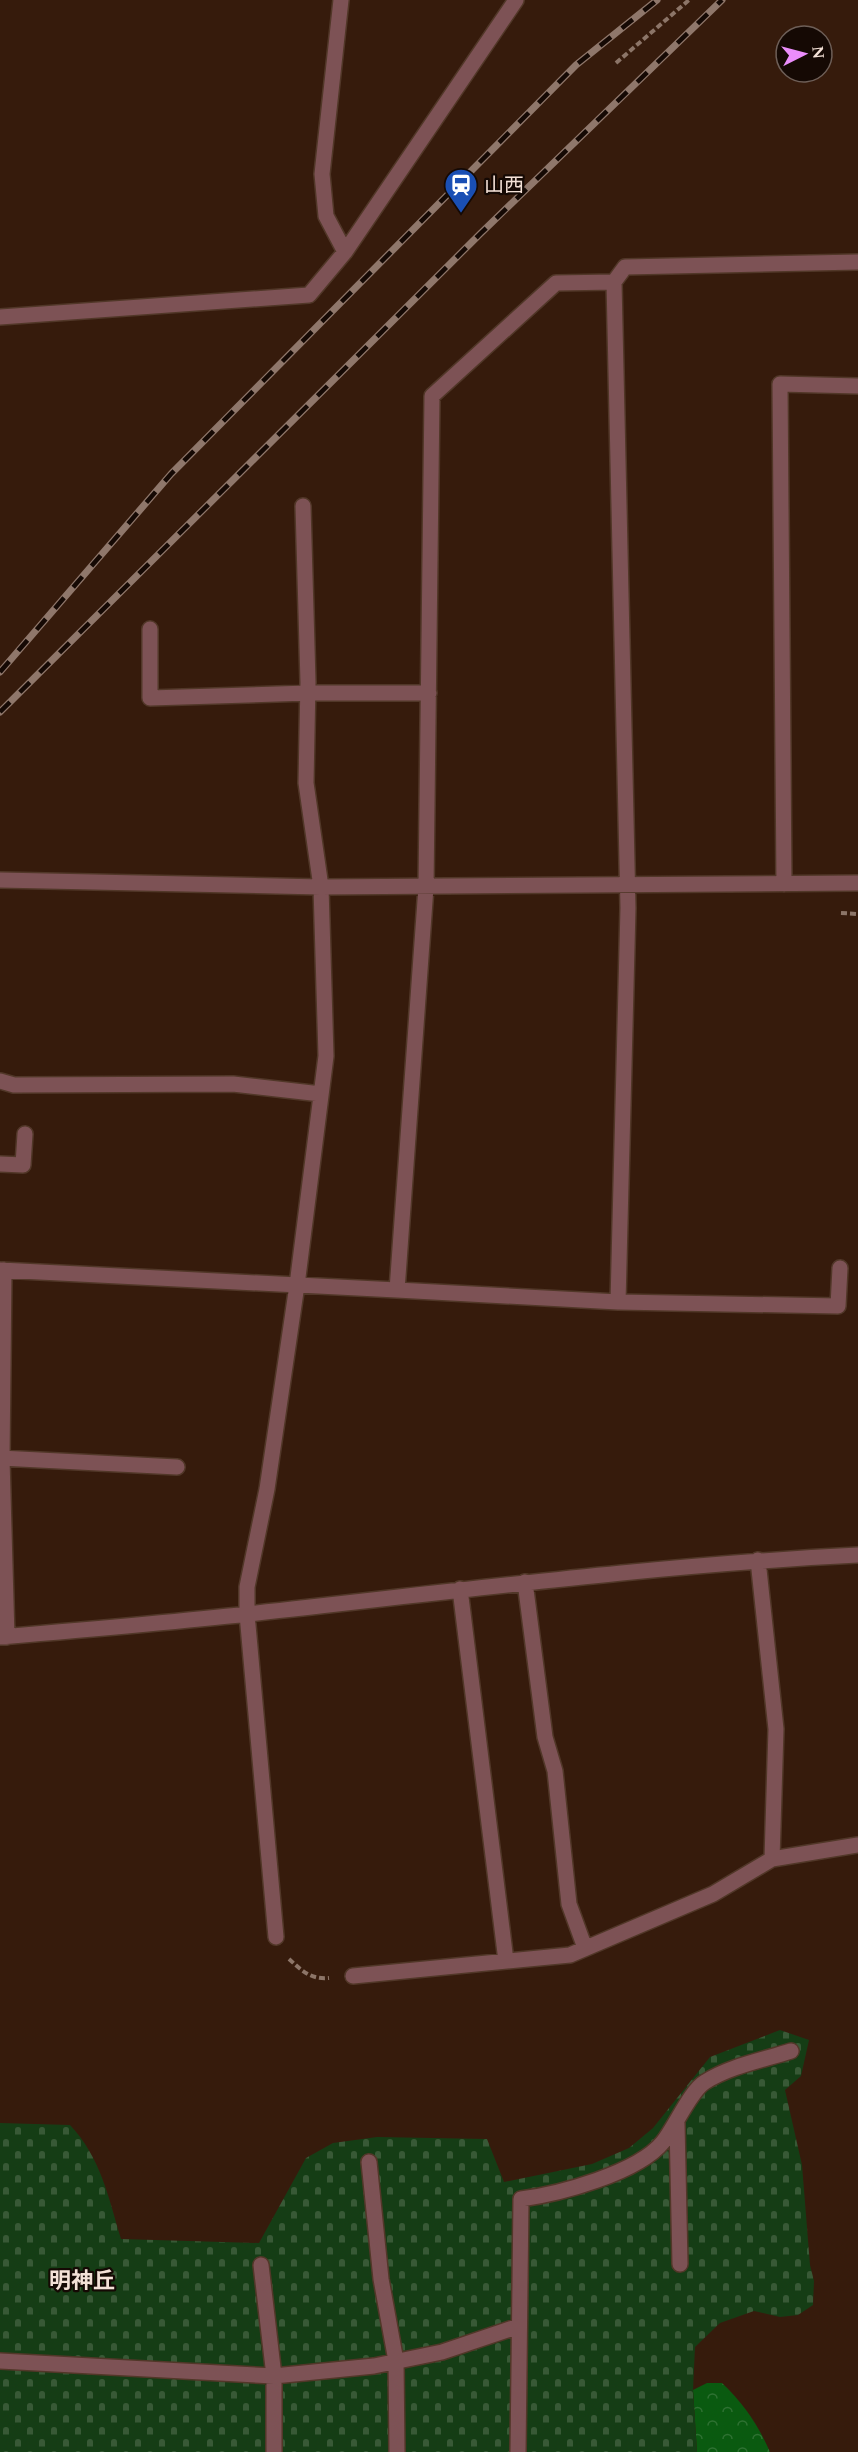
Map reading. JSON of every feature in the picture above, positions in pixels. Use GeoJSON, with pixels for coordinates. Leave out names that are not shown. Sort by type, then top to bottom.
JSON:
{"type":"FeatureCollection","features":[{"type":"Feature","properties":{"kind":"street"},"geometry":{"type":"LineString","coordinates":[[341,0],[322,174],[326,216],[345,252]]}},
{"type":"Feature","properties":{"kind":"street"},"geometry":{"type":"LineString","coordinates":[[0,317],[309,295],[345,252],[516,0]]}},
{"type":"Feature","properties":{"kind":"street"},"geometry":{"type":"LineString","coordinates":[[618,1302],[627,886],[614,282],[625,267],[858,262]]}},
{"type":"Feature","properties":{"kind":"street"},"geometry":{"type":"LineString","coordinates":[[397,1290],[426,887],[432,396],[556,283],[614,282]]}},
{"type":"Feature","properties":{"kind":"street"},"geometry":{"type":"LineString","coordinates":[[784,884],[780,384],[858,386]]}},
{"type":"Feature","properties":{"kind":"street"},"geometry":{"type":"LineString","coordinates":[[276,1937],[247,1614],[247,1587],[267,1489],[297,1285],[326,1056],[321,887],[306,783],[308,693],[303,506]]}},
{"type":"Feature","properties":{"kind":"street"},"geometry":{"type":"LineString","coordinates":[[150,629],[150,698],[308,693],[429,693]]}},
{"type":"Feature","properties":{"kind":"street"},"geometry":{"type":"LineString","coordinates":[[0,880],[321,887],[858,883]]}},
{"type":"Feature","properties":{"kind":"street"},"geometry":{"type":"LineString","coordinates":[[0,1081],[14,1085],[233,1084],[321,1094]]}},
{"type":"Feature","properties":{"kind":"street"},"geometry":{"type":"LineString","coordinates":[[0,1164],[23,1165],[25,1134]]}},
{"type":"Feature","properties":{"kind":"street"},"geometry":{"type":"LineString","coordinates":[[840,1268],[838,1306],[618,1302],[2,1270],[1,1459],[4,1637],[247,1614],[525,1582],[758,1560],[858,1556]]}},
{"type":"Feature","properties":{"kind":"street"},"geometry":{"type":"LineString","coordinates":[[1,1459],[177,1467]]}},
{"type":"Feature","properties":{"kind":"street"},"geometry":{"type":"LineString","coordinates":[[758,1560],[776,1729],[772,1859]]}},
{"type":"Feature","properties":{"kind":"street"},"geometry":{"type":"LineString","coordinates":[[525,1582],[545,1737],[555,1771],[569,1904],[585,1948]]}},
{"type":"Feature","properties":{"kind":"street"},"geometry":{"type":"LineString","coordinates":[[460,1589],[506,1961]]}},
{"type":"Feature","properties":{"kind":"street"},"geometry":{"type":"LineString","coordinates":[[353,1976],[570,1955],[713,1894],[772,1859],[858,1845]]}},
{"type":"Feature","properties":{"kind":"street"},"geometry":{"type":"LineString","coordinates":[[518,2452],[521,2199],[561,2192],[639,2161],[661,2144],[702,2083],[729,2071],[791,2051]]}},
{"type":"Feature","properties":{"kind":"street"},"geometry":{"type":"LineString","coordinates":[[677,2123],[680,2264]]}},
{"type":"Feature","properties":{"kind":"street"},"geometry":{"type":"LineString","coordinates":[[369,2162],[381,2279],[396,2361],[397,2452]]}},
{"type":"Feature","properties":{"kind":"street"},"geometry":{"type":"LineString","coordinates":[[261,2265],[274,2376],[274,2452]]}},
{"type":"Feature","properties":{"kind":"street"},"geometry":{"type":"LineString","coordinates":[[0,2361],[274,2376],[374,2366],[442,2352],[519,2326]]}},
{"type":"Feature","properties":{"kind":"path"},"geometry":{"type":"LineString","coordinates":[[615,63],[689,0]]}},
{"type":"Feature","properties":{"kind":"path"},"geometry":{"type":"LineString","coordinates":[[276,1937],[286,1956],[305,1974],[322,1979],[353,1976]]}},
{"type":"Feature","properties":{"kind":"green space"},"geometry":{"type":"Polygon","coordinates":[[[780,2030],[809,2040],[801,2076],[785,2090],[802,2165],[810,2265],[814,2281],[813,2305],[798,2315],[780,2317],[754,2311],[720,2323],[695,2347],[693,2390],[697,2452],[0,2452],[0,2123],[70,2125],[81,2138],[96,2164],[121,2239],[259,2243],[306,2158],[333,2143],[377,2137],[487,2139],[504,2182],[592,2164],[629,2148],[653,2128],[710,2057],[780,2030]]]}},
{"type":"Feature","properties":{"kind":"green space"},"geometry":{"type":"Polygon","coordinates":[[[707,2383],[722,2383],[730,2391],[750,2415],[770,2452],[697,2452],[693,2390],[707,2383]]]}},
{"type":"Feature","properties":{"kind":"railway"},"geometry":{"type":"LineString","coordinates":[[0,672],[171,474],[576,65],[657,0]]}},
{"type":"Feature","properties":{"kind":"railway"},"geometry":{"type":"LineString","coordinates":[[0,712],[481,233],[722,0]]}},
{"type":"Feature","properties":{"kind":"place","name":"山西"},"geometry":{"type":"Point","coordinates":[461,214]}},
{"type":"Feature","properties":{"kind":"district","name":"明神丘"},"geometry":{"type":"Point","coordinates":[82,2280]}}]}
